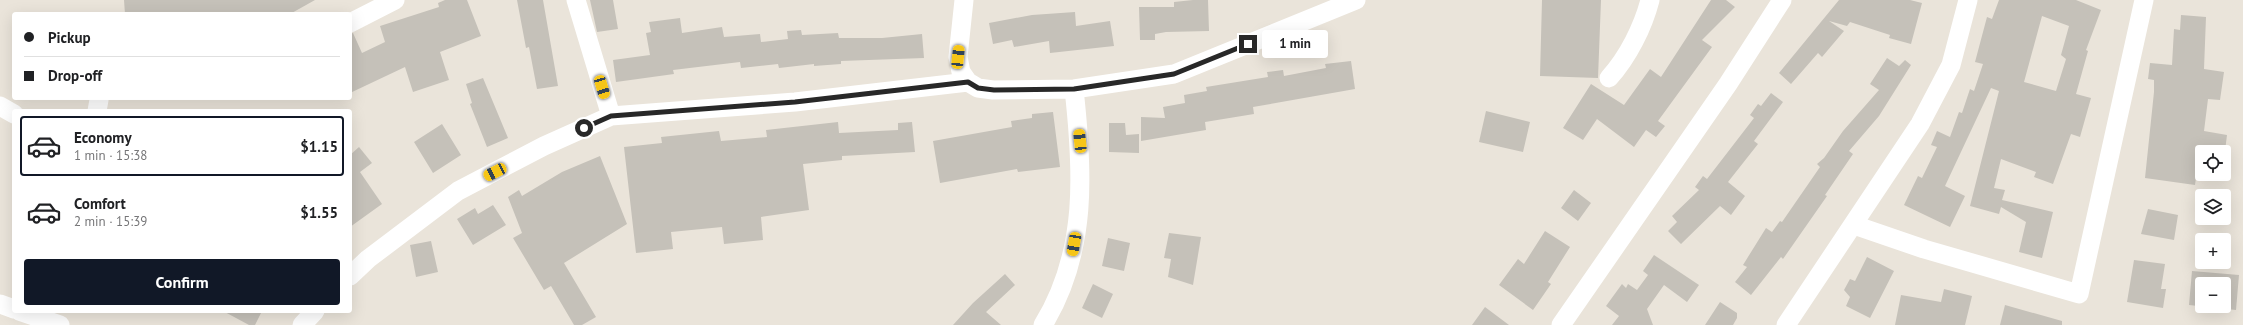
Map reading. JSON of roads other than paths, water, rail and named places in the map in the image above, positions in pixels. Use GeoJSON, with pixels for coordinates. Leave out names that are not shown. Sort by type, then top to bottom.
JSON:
{"type":"FeatureCollection","features":[{"type":"Feature","properties":{"kind":"street"},"geometry":{"type":"LineString","coordinates":[[352,22],[395,0]]}},
{"type":"Feature","properties":{"kind":"street"},"geometry":{"type":"LineString","coordinates":[[576,0],[611,116]]}},
{"type":"Feature","properties":{"kind":"street"},"geometry":{"type":"LineString","coordinates":[[964,0],[958,57],[961,72],[968,82],[978,88],[994,90],[1074,89],[1174,74],[1356,0]]}},
{"type":"Feature","properties":{"kind":"street"},"geometry":{"type":"LineString","coordinates":[[1609,78],[1622,64],[1648,10],[1650,0]]}},
{"type":"Feature","properties":{"kind":"street"},"geometry":{"type":"LineString","coordinates":[[1560,325],[1728,84],[1782,0]]}},
{"type":"Feature","properties":{"kind":"street"},"geometry":{"type":"LineString","coordinates":[[1786,325],[1920,124],[1951,65],[1968,0]]}},
{"type":"Feature","properties":{"kind":"street"},"geometry":{"type":"LineString","coordinates":[[1854,225],[1924,249],[2079,294],[2144,0]]}},
{"type":"Feature","properties":{"kind":"street"},"geometry":{"type":"LineString","coordinates":[[352,274],[368,258],[458,191],[544,146],[611,116],[795,102],[968,82]]}},
{"type":"Feature","properties":{"kind":"street"},"geometry":{"type":"LineString","coordinates":[[1043,325],[1069,272],[1077,230],[1081,187],[1080,141],[1074,89]]}},
{"type":"Feature","properties":{"kind":"street"},"geometry":{"type":"LineString","coordinates":[[0,106],[12,113]]}},
{"type":"Feature","properties":{"kind":"street"},"geometry":{"type":"LineString","coordinates":[[0,304],[12,308]]}},
{"type":"Feature","properties":{"kind":"street"},"geometry":{"type":"LineString","coordinates":[[24,313],[52,324]]}},
{"type":"Feature","properties":{"kind":"street"},"geometry":{"type":"LineString","coordinates":[[302,325],[312,313]]}}]}
